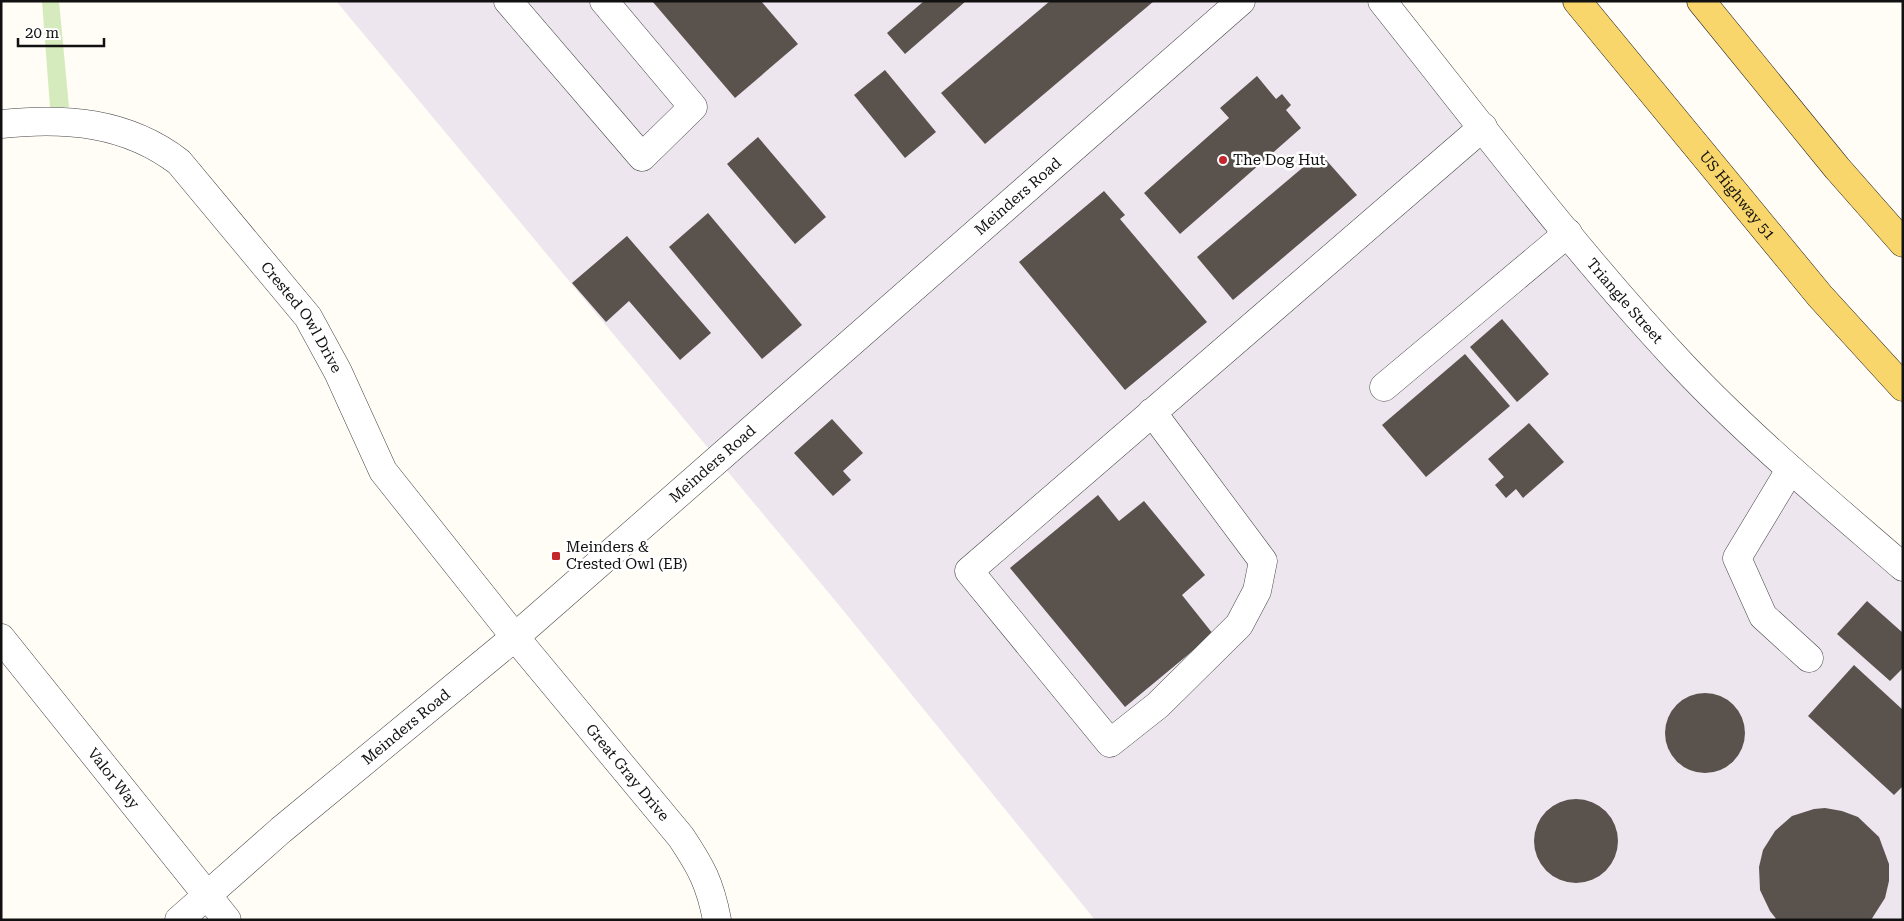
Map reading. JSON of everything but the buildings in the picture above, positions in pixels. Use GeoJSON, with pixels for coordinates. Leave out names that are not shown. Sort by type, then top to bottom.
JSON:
{"type":"FeatureCollection","features":[{"type":"Feature","properties":{"kind":"main road","name":"US Highway 51"},"geometry":{"type":"LineString","coordinates":[[1577,1],[1820,296],[1903,386]]}},
{"type":"Feature","properties":{"kind":"main road"},"geometry":{"type":"LineString","coordinates":[[1701,1],[1903,244]]}},
{"type":"Feature","properties":{"kind":"street"},"geometry":{"type":"LineString","coordinates":[[508,1],[642,157],[693,107],[604,1]]}},
{"type":"Feature","properties":{"kind":"street","name":"Meinders Road"},"geometry":{"type":"LineString","coordinates":[[179,920],[206,895],[514,637],[1241,1]]}},
{"type":"Feature","properties":{"kind":"street","name":"Triangle Street"},"geometry":{"type":"LineString","coordinates":[[1382,1],[1610,285],[1684,367],[1790,470],[1903,567]]}},
{"type":"Feature","properties":{"kind":"street","name":"Crested Owl Drive"},"geometry":{"type":"LineString","coordinates":[[1,124],[86,122],[125,133],[160,147],[179,162],[308,317],[338,372],[383,471],[514,637]]}},
{"type":"Feature","properties":{"kind":"street"},"geometry":{"type":"LineString","coordinates":[[1152,412],[1263,561],[1257,592],[1240,625],[1158,705],[1110,743],[968,571],[1152,412],[1482,127]]}},
{"type":"Feature","properties":{"kind":"street"},"geometry":{"type":"LineString","coordinates":[[1384,387],[1568,233]]}},
{"type":"Feature","properties":{"kind":"street"},"geometry":{"type":"LineString","coordinates":[[1790,470],[1737,558],[1763,616],[1809,658]]}},
{"type":"Feature","properties":{"kind":"street","name":"Great Gray Drive"},"geometry":{"type":"LineString","coordinates":[[514,637],[680,837],[703,869],[712,894],[717,920]]}},
{"type":"Feature","properties":{"kind":"street","name":"Valor Way"},"geometry":{"type":"LineString","coordinates":[[1,638],[227,920]]}},
{"type":"Feature","properties":{"kind":"shaded area"},"geometry":{"type":"Polygon","coordinates":[[[336,1],[1366,1],[1521,191],[1767,466],[1903,583],[1903,920],[1095,920],[838,604],[336,1]]]}},
{"type":"Feature","properties":{"kind":"green space"},"geometry":{"type":"Polygon","coordinates":[[[42,1],[59,1],[69,107],[50,107],[42,1]]]}},
{"type":"Feature","properties":{"kind":"place","name":"The Dog Hut"},"geometry":{"type":"Point","coordinates":[1223,160]}},
{"type":"Feature","properties":{"kind":"place","name":"Meinders & Crested Owl (EB)"},"geometry":{"type":"Point","coordinates":[556,556]}}]}
